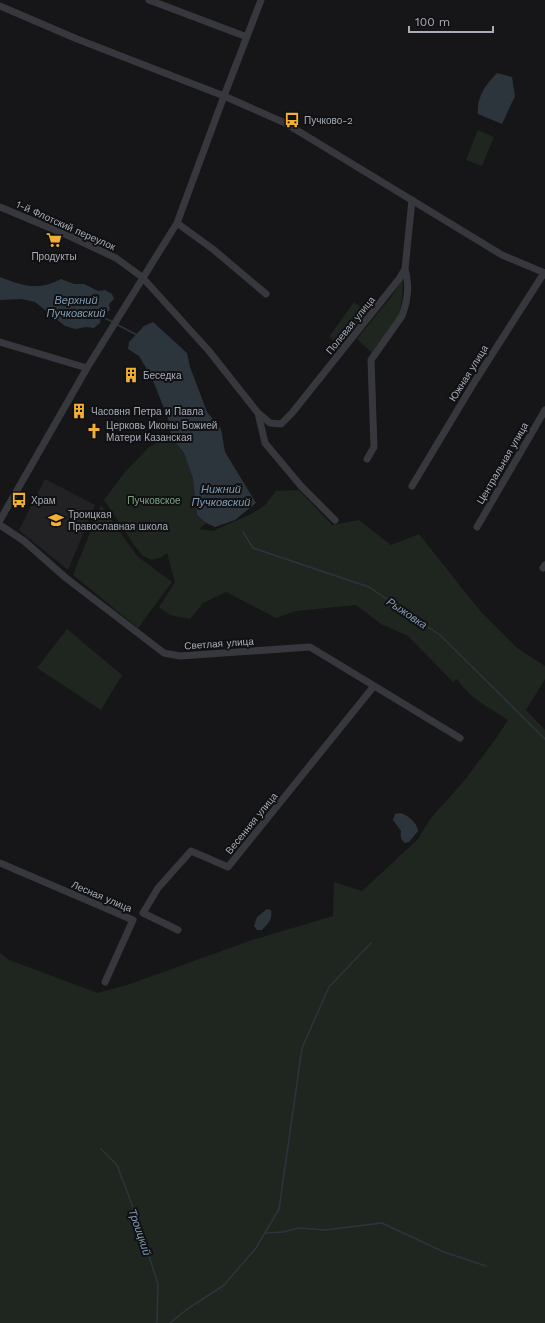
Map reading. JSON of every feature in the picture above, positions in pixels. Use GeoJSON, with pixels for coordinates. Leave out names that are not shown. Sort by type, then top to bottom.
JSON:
{"type":"FeatureCollection","features":[{"type":"Feature","properties":{"kind":"street"},"geometry":{"type":"LineString","coordinates":[[149,0],[247,37]]}},
{"type":"Feature","properties":{"kind":"street"},"geometry":{"type":"LineString","coordinates":[[0,520],[103,341],[177,223],[261,0]]}},
{"type":"Feature","properties":{"kind":"street"},"geometry":{"type":"LineString","coordinates":[[0,6],[77,39],[224,96],[285,123],[502,255],[545,273]]}},
{"type":"Feature","properties":{"kind":"street","name":"Полевая улица"},"geometry":{"type":"LineString","coordinates":[[258,413],[270,423],[280,424],[292,413],[387,296],[405,269],[412,200]]}},
{"type":"Feature","properties":{"kind":"street","name":"1-й Флотский переулок"},"geometry":{"type":"LineString","coordinates":[[0,207],[67,235],[116,258],[142,277],[209,351],[258,413]]}},
{"type":"Feature","properties":{"kind":"street"},"geometry":{"type":"LineString","coordinates":[[177,223],[214,250],[266,294]]}},
{"type":"Feature","properties":{"kind":"street"},"geometry":{"type":"LineString","coordinates":[[367,459],[374,447],[371,360],[404,311],[409,286],[405,269]]}},
{"type":"Feature","properties":{"kind":"street","name":"Южная улица"},"geometry":{"type":"LineString","coordinates":[[412,486],[475,381],[545,273]]}},
{"type":"Feature","properties":{"kind":"street"},"geometry":{"type":"LineString","coordinates":[[0,342],[87,368]]}},
{"type":"Feature","properties":{"kind":"street","name":"Центральная улица"},"geometry":{"type":"LineString","coordinates":[[477,527],[545,410]]}},
{"type":"Feature","properties":{"kind":"street"},"geometry":{"type":"LineString","coordinates":[[258,413],[265,443],[301,486],[335,520]]}},
{"type":"Feature","properties":{"kind":"street","name":"Светлая улица"},"geometry":{"type":"LineString","coordinates":[[0,525],[24,541],[66,578],[164,653],[180,656],[310,647],[460,738]]}},
{"type":"Feature","properties":{"kind":"street","name":"Весенняя улица"},"geometry":{"type":"LineString","coordinates":[[178,930],[143,913],[158,888],[191,851],[228,867],[374,686]]}},
{"type":"Feature","properties":{"kind":"street","name":"Лесная улица"},"geometry":{"type":"LineString","coordinates":[[0,863],[133,920],[105,982]]}},
{"type":"Feature","properties":{"kind":"shaded area","name":"Троицкая Православная школа"},"geometry":{"type":"Polygon","coordinates":[[[45,479],[95,505],[68,570],[19,530],[45,479]]]}},
{"type":"Feature","properties":{"kind":"green space"},"geometry":{"type":"Polygon","coordinates":[[[478,130],[494,137],[482,166],[466,160],[478,130]]]}},
{"type":"Feature","properties":{"kind":"green space"},"geometry":{"type":"Polygon","coordinates":[[[403,279],[399,316],[372,353],[357,339],[391,297],[403,279]]]}},
{"type":"Feature","properties":{"kind":"green space"},"geometry":{"type":"Polygon","coordinates":[[[354,302],[370,314],[342,347],[329,337],[354,302]]]}},
{"type":"Feature","properties":{"kind":"green space","name":"Пучковское"},"geometry":{"type":"Polygon","coordinates":[[[170,435],[184,453],[193,479],[197,515],[206,523],[199,529],[213,531],[251,514],[264,506],[276,491],[299,490],[332,525],[359,520],[391,545],[419,534],[481,612],[517,648],[545,666],[545,679],[526,710],[545,730],[545,1323],[0,1323],[0,953],[9,960],[98,993],[130,984],[252,940],[333,916],[334,882],[362,891],[418,839],[430,819],[464,781],[508,720],[474,698],[457,679],[453,682],[408,636],[381,624],[356,605],[296,611],[276,618],[226,592],[203,603],[190,619],[170,615],[159,607],[175,582],[167,553],[162,557],[152,560],[143,556],[104,500],[125,472],[149,447],[170,435]]]}},
{"type":"Feature","properties":{"kind":"green space"},"geometry":{"type":"Polygon","coordinates":[[[101,505],[137,556],[172,582],[138,628],[73,575],[101,505]]]}},
{"type":"Feature","properties":{"kind":"green space"},"geometry":{"type":"Polygon","coordinates":[[[67,629],[122,675],[101,710],[37,668],[67,629]]]}},
{"type":"Feature","properties":{"kind":"water"},"geometry":{"type":"Polygon","coordinates":[[[497,73],[512,77],[515,96],[502,124],[478,114],[480,97],[489,82],[497,73]]]}},
{"type":"Feature","properties":{"kind":"water","name":"Верхний Пучковский"},"geometry":{"type":"Polygon","coordinates":[[[0,277],[30,286],[45,285],[61,279],[74,284],[84,284],[98,291],[105,290],[112,294],[114,299],[109,304],[110,310],[101,316],[100,323],[94,328],[86,327],[75,329],[65,326],[35,302],[21,299],[0,300],[0,277]]]}},
{"type":"Feature","properties":{"kind":"water","name":"Нижний Пучковский"},"geometry":{"type":"Polygon","coordinates":[[[153,322],[187,353],[190,367],[207,412],[221,429],[225,452],[256,503],[235,520],[215,527],[206,523],[197,515],[193,479],[184,453],[170,435],[171,426],[152,378],[139,356],[128,349],[129,342],[144,326],[153,322]]]}},
{"type":"Feature","properties":{"kind":"water"},"geometry":{"type":"Polygon","coordinates":[[[400,813],[412,819],[418,831],[409,842],[405,843],[401,838],[401,831],[393,820],[395,814],[400,813]]]}},
{"type":"Feature","properties":{"kind":"water"},"geometry":{"type":"Polygon","coordinates":[[[267,909],[271,910],[270,921],[262,930],[257,930],[254,926],[257,917],[267,909]]]}},
{"type":"Feature","properties":{"kind":"waterway"},"geometry":{"type":"LineString","coordinates":[[100,316],[113,322]]}},
{"type":"Feature","properties":{"kind":"waterway"},"geometry":{"type":"LineString","coordinates":[[116,324],[137,335]]}},
{"type":"Feature","properties":{"kind":"waterway","name":"Рыжовка"},"geometry":{"type":"LineString","coordinates":[[243,532],[253,548],[369,587],[440,635],[545,739]]}},
{"type":"Feature","properties":{"kind":"waterway"},"geometry":{"type":"LineString","coordinates":[[170,1323],[186,1310],[224,1285],[256,1248],[279,1209],[302,1048],[329,987],[371,943]]}},
{"type":"Feature","properties":{"kind":"waterway","name":"Троицкий"},"geometry":{"type":"LineString","coordinates":[[101,1149],[117,1165],[134,1210],[158,1284],[157,1323]]}},
{"type":"Feature","properties":{"kind":"waterway"},"geometry":{"type":"LineString","coordinates":[[266,1233],[283,1232],[299,1228],[325,1230],[382,1223],[444,1252],[486,1266]]}},
{"type":"Feature","properties":{"kind":"place","name":"Пучково-2"},"geometry":{"type":"Point","coordinates":[292,120]}},
{"type":"Feature","properties":{"kind":"place","name":"Продукты"},"geometry":{"type":"Point","coordinates":[54,240]}},
{"type":"Feature","properties":{"kind":"place","name":"Беседка"},"geometry":{"type":"Point","coordinates":[131,375]}},
{"type":"Feature","properties":{"kind":"place","name":"Часовня Петра и Павла"},"geometry":{"type":"Point","coordinates":[79,411]}},
{"type":"Feature","properties":{"kind":"place","name":"Церковь Иконы Божией Матери Казанская"},"geometry":{"type":"Point","coordinates":[94,431]}},
{"type":"Feature","properties":{"kind":"place","name":"Храм"},"geometry":{"type":"Point","coordinates":[19,500]}},
{"type":"Feature","properties":{"kind":"place","name":"Троицкая Православная школа"},"geometry":{"type":"Point","coordinates":[56,520]}}]}
